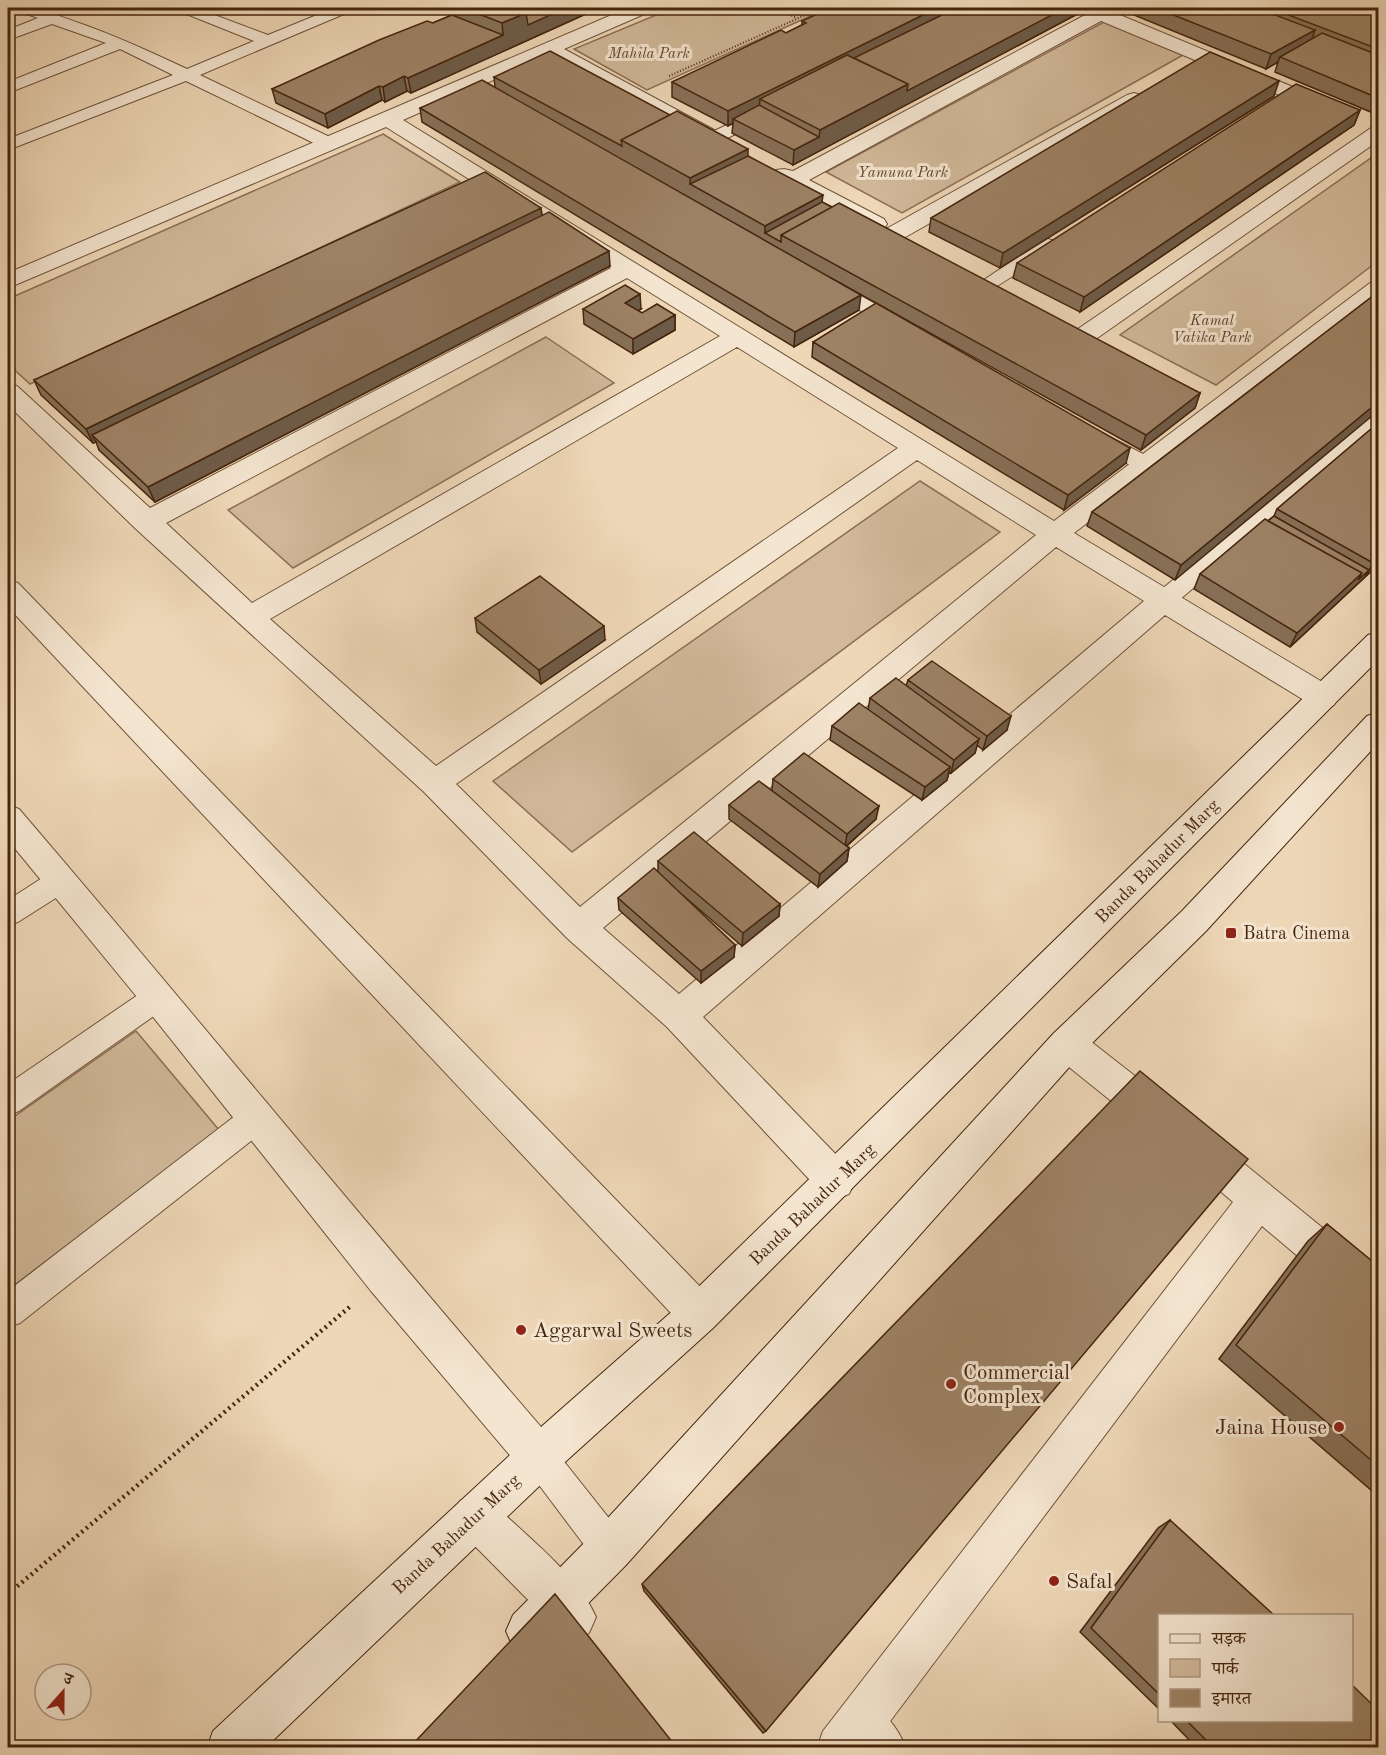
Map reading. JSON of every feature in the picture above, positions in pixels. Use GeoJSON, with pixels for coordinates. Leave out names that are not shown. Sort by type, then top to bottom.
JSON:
{"type":"FeatureCollection","features":[{"type":"Feature","properties":{"kind":"street"},"geometry":{"type":"LineString","coordinates":[[8,281],[642,8]]}},
{"type":"Feature","properties":{"kind":"street"},"geometry":{"type":"LineString","coordinates":[[793,180],[1093,11],[1378,131]]}},
{"type":"Feature","properties":{"kind":"street"},"geometry":{"type":"LineString","coordinates":[[549,49],[724,143]]}},
{"type":"Feature","properties":{"kind":"street"},"geometry":{"type":"LineString","coordinates":[[1185,69],[1206,58]]}},
{"type":"Feature","properties":{"kind":"street"},"geometry":{"type":"LineString","coordinates":[[644,100],[662,85]]}},
{"type":"Feature","properties":{"kind":"street"},"geometry":{"type":"LineString","coordinates":[[894,234],[1154,87]]}},
{"type":"Feature","properties":{"kind":"street"},"geometry":{"type":"LineString","coordinates":[[386,118],[475,185],[629,268],[1055,534],[1323,697]]}},
{"type":"Feature","properties":{"kind":"street"},"geometry":{"type":"LineString","coordinates":[[1105,347],[1074,331],[1378,131]]}},
{"type":"Feature","properties":{"kind":"street"},"geometry":{"type":"LineString","coordinates":[[764,164],[915,245]]}},
{"type":"Feature","properties":{"kind":"street"},"geometry":{"type":"LineString","coordinates":[[146,522],[629,268]]}},
{"type":"Feature","properties":{"kind":"street"},"geometry":{"type":"LineString","coordinates":[[966,273],[996,289]]}},
{"type":"Feature","properties":{"kind":"street"},"geometry":{"type":"LineString","coordinates":[[579,928],[1055,534],[1145,464],[1209,403],[1378,288]]}},
{"type":"Feature","properties":{"kind":"street"},"geometry":{"type":"LineString","coordinates":[[250,617],[738,336]]}},
{"type":"Feature","properties":{"kind":"street"},"geometry":{"type":"LineString","coordinates":[[21,395],[146,522],[435,783],[579,928],[679,1016],[836,1181]]}},
{"type":"Feature","properties":{"kind":"street"},"geometry":{"type":"LineString","coordinates":[[435,783],[918,447]]}},
{"type":"Feature","properties":{"kind":"street"},"geometry":{"type":"LineString","coordinates":[[8,590],[699,1314]]}},
{"type":"Feature","properties":{"kind":"street"},"geometry":{"type":"LineString","coordinates":[[679,1016],[896,827],[1164,600]]}},
{"type":"Feature","properties":{"kind":"street","name":"Banda Bahadur Marg"},"geometry":{"type":"LineString","coordinates":[[230,1748],[538,1457],[699,1314],[1378,643]]}},
{"type":"Feature","properties":{"kind":"street"},"geometry":{"type":"LineString","coordinates":[[501,1658],[610,1549],[1067,1044],[1194,921],[1378,724]]}},
{"type":"Feature","properties":{"kind":"street"},"geometry":{"type":"LineString","coordinates":[[8,818],[158,997],[385,1277],[538,1457]]}},
{"type":"Feature","properties":{"kind":"street"},"geometry":{"type":"LineString","coordinates":[[1067,1044],[1128,1091],[1258,1200],[1375,1289]]}},
{"type":"Feature","properties":{"kind":"street"},"geometry":{"type":"LineString","coordinates":[[863,1738],[1258,1200]]}},
{"type":"Feature","properties":{"kind":"street"},"geometry":{"type":"LineString","coordinates":[[475,1516],[560,1600],[596,1646]]}},
{"type":"Feature","properties":{"kind":"lane"},"geometry":{"type":"LineString","coordinates":[[23,8],[120,43],[189,74],[330,144]]}},
{"type":"Feature","properties":{"kind":"lane"},"geometry":{"type":"LineString","coordinates":[[184,8],[269,41]]}},
{"type":"Feature","properties":{"kind":"lane"},"geometry":{"type":"LineString","coordinates":[[8,145],[189,74],[346,8]]}},
{"type":"Feature","properties":{"kind":"lane"},"geometry":{"type":"LineString","coordinates":[[8,35],[54,18]]}},
{"type":"Feature","properties":{"kind":"lane"},"geometry":{"type":"LineString","coordinates":[[8,88],[120,43]]}},
{"type":"Feature","properties":{"kind":"lane"},"geometry":{"type":"LineString","coordinates":[[474,82],[495,94]]}},
{"type":"Feature","properties":{"kind":"lane"},"geometry":{"type":"LineString","coordinates":[[1270,105],[1290,93]]}},
{"type":"Feature","properties":{"kind":"lane"},"geometry":{"type":"LineString","coordinates":[[258,108],[279,98]]}},
{"type":"Feature","properties":{"kind":"lane"},"geometry":{"type":"LineString","coordinates":[[724,143],[778,105]]}},
{"type":"Feature","properties":{"kind":"lane"},"geometry":{"type":"LineString","coordinates":[[996,289],[1068,233]]}},
{"type":"Feature","properties":{"kind":"lane"},"geometry":{"type":"LineString","coordinates":[[815,276],[918,335]]}},
{"type":"Feature","properties":{"kind":"lane"},"geometry":{"type":"LineString","coordinates":[[1164,600],[1378,421]]}},
{"type":"Feature","properties":{"kind":"lane"},"geometry":{"type":"LineString","coordinates":[[1083,429],[1145,464]]}},
{"type":"Feature","properties":{"kind":"lane"},"geometry":{"type":"LineString","coordinates":[[8,914],[60,880]]}},
{"type":"Feature","properties":{"kind":"lane"},"geometry":{"type":"LineString","coordinates":[[8,1101],[158,997]]}},
{"type":"Feature","properties":{"kind":"lane"},"geometry":{"type":"LineString","coordinates":[[8,1311],[255,1119]]}},
{"type":"Feature","properties":{"kind":"lane"},"geometry":{"type":"LineString","coordinates":[[538,1457],[610,1549]]}},
{"type":"Feature","properties":{"kind":"path"},"geometry":{"type":"LineString","coordinates":[[672,12],[683,8]]}},
{"type":"Feature","properties":{"kind":"path"},"geometry":{"type":"LineString","coordinates":[[740,11],[747,8]]}},
{"type":"Feature","properties":{"kind":"path"},"geometry":{"type":"LineString","coordinates":[[775,8],[799,19]]}},
{"type":"Feature","properties":{"kind":"path"},"geometry":{"type":"LineString","coordinates":[[662,85],[821,8]]}},
{"type":"Feature","properties":{"kind":"path"},"geometry":{"type":"LineString","coordinates":[[8,1594],[385,1277]]}},
{"type":"Feature","properties":{"kind":"green space","name":"Mahila Park"},"geometry":{"type":"Polygon","coordinates":[[[673,8],[828,8],[647,90],[574,49],[673,8]]]}},
{"type":"Feature","properties":{"kind":"green space","name":"Yamuna Park"},"geometry":{"type":"Polygon","coordinates":[[[1104,22],[1183,55],[902,213],[826,172],[1104,22]]]}},
{"type":"Feature","properties":{"kind":"green space"},"geometry":{"type":"Polygon","coordinates":[[[383,134],[460,182],[30,384],[8,364],[8,299],[383,134]]]}},
{"type":"Feature","properties":{"kind":"green space","name":"Kamal Vatika Park"},"geometry":{"type":"Polygon","coordinates":[[[1378,153],[1378,261],[1216,385],[1120,335],[1378,153]]]}},
{"type":"Feature","properties":{"kind":"green space"},"geometry":{"type":"Polygon","coordinates":[[[546,337],[614,383],[293,568],[228,510],[546,337]]]}},
{"type":"Feature","properties":{"kind":"green space"},"geometry":{"type":"Polygon","coordinates":[[[920,481],[1000,532],[572,852],[493,781],[920,481]]]}},
{"type":"Feature","properties":{"kind":"green space"},"geometry":{"type":"Polygon","coordinates":[[[136,1031],[219,1130],[8,1290],[8,1121],[136,1031]]]}},
{"type":"Feature","properties":{"kind":"building"},"geometry":{"type":"Polygon","coordinates":[[[463,8],[515,8],[526,13],[502,23],[463,8]]]}},
{"type":"Feature","properties":{"kind":"building"},"geometry":{"type":"Polygon","coordinates":[[[515,8],[566,8],[528,25],[526,13],[515,8]]]}},
{"type":"Feature","properties":{"kind":"building"},"geometry":{"type":"Polygon","coordinates":[[[830,8],[937,8],[728,111],[672,82],[781,30],[786,33],[806,23],[802,21],[830,8]]]}},
{"type":"Feature","properties":{"kind":"building"},"geometry":{"type":"Polygon","coordinates":[[[956,8],[1065,8],[907,91],[908,84],[854,58],[956,8]]]}},
{"type":"Feature","properties":{"kind":"building"},"geometry":{"type":"Polygon","coordinates":[[[1156,8],[1257,8],[1315,30],[1271,54],[1156,8]]]}},
{"type":"Feature","properties":{"kind":"building"},"geometry":{"type":"Polygon","coordinates":[[[1270,8],[1378,8],[1378,49],[1270,8]]]}},
{"type":"Feature","properties":{"kind":"building"},"geometry":{"type":"Polygon","coordinates":[[[452,15],[503,35],[408,78],[404,76],[383,87],[379,86],[325,114],[272,89],[379,40],[427,21],[433,23],[452,15]]]}},
{"type":"Feature","properties":{"kind":"building"},"geometry":{"type":"Polygon","coordinates":[[[1322,33],[1378,55],[1378,98],[1280,57],[1322,33]]]}},
{"type":"Feature","properties":{"kind":"building"},"geometry":{"type":"Polygon","coordinates":[[[550,51],[670,115],[621,140],[622,146],[494,77],[550,51]]]}},
{"type":"Feature","properties":{"kind":"building"},"geometry":{"type":"Polygon","coordinates":[[[1210,52],[1279,81],[1003,253],[931,218],[1210,52]]]}},
{"type":"Feature","properties":{"kind":"building"},"geometry":{"type":"Polygon","coordinates":[[[847,55],[908,84],[820,130],[760,99],[847,55]]]}},
{"type":"Feature","properties":{"kind":"building"},"geometry":{"type":"Polygon","coordinates":[[[482,80],[861,295],[795,332],[420,108],[482,80]]]}},
{"type":"Feature","properties":{"kind":"building"},"geometry":{"type":"Polygon","coordinates":[[[1296,84],[1360,110],[1084,297],[1017,263],[1296,84]]]}},
{"type":"Feature","properties":{"kind":"building"},"geometry":{"type":"Polygon","coordinates":[[[759,105],[819,137],[794,150],[733,119],[759,105]]]}},
{"type":"Feature","properties":{"kind":"building"},"geometry":{"type":"Polygon","coordinates":[[[677,111],[748,149],[690,178],[621,140],[677,111]]]}},
{"type":"Feature","properties":{"kind":"building"},"geometry":{"type":"Polygon","coordinates":[[[748,156],[823,195],[765,226],[690,184],[748,156]]]}},
{"type":"Feature","properties":{"kind":"building"},"geometry":{"type":"Polygon","coordinates":[[[485,172],[541,208],[86,429],[34,380],[485,172]]]}},
{"type":"Feature","properties":{"kind":"building"},"geometry":{"type":"Polygon","coordinates":[[[822,202],[832,207],[781,235],[781,242],[765,233],[822,202]]]}},
{"type":"Feature","properties":{"kind":"building"},"geometry":{"type":"Polygon","coordinates":[[[839,203],[1200,393],[1146,435],[781,235],[839,203]]]}},
{"type":"Feature","properties":{"kind":"building"},"geometry":{"type":"Polygon","coordinates":[[[549,212],[609,251],[148,487],[92,435],[549,212]]]}},
{"type":"Feature","properties":{"kind":"building"},"geometry":{"type":"Polygon","coordinates":[[[625,285],[640,294],[625,303],[642,313],[657,304],[675,315],[633,339],[583,309],[625,285]]]}},
{"type":"Feature","properties":{"kind":"building"},"geometry":{"type":"Polygon","coordinates":[[[1378,292],[1378,402],[1181,565],[1092,512],[1378,292]]]}},
{"type":"Feature","properties":{"kind":"building"},"geometry":{"type":"Polygon","coordinates":[[[876,303],[1130,448],[1068,495],[813,342],[876,303]]]}},
{"type":"Feature","properties":{"kind":"building"},"geometry":{"type":"Polygon","coordinates":[[[1378,423],[1378,558],[1373,563],[1277,509],[1378,423]]]}},
{"type":"Feature","properties":{"kind":"building"},"geometry":{"type":"Polygon","coordinates":[[[1274,516],[1369,570],[1358,580],[1362,573],[1268,521],[1274,516]]]}},
{"type":"Feature","properties":{"kind":"building"},"geometry":{"type":"Polygon","coordinates":[[[1265,519],[1362,573],[1297,633],[1200,574],[1265,519]]]}},
{"type":"Feature","properties":{"kind":"building"},"geometry":{"type":"Polygon","coordinates":[[[540,576],[604,626],[539,670],[475,618],[540,576]]]}},
{"type":"Feature","properties":{"kind":"building"},"geometry":{"type":"Polygon","coordinates":[[[932,661],[1011,716],[987,736],[908,680],[932,661]]]}},
{"type":"Feature","properties":{"kind":"building"},"geometry":{"type":"Polygon","coordinates":[[[896,678],[979,739],[954,760],[870,698],[896,678]]]}},
{"type":"Feature","properties":{"kind":"building"},"geometry":{"type":"Polygon","coordinates":[[[859,703],[950,767],[925,787],[832,726],[859,703]]]}},
{"type":"Feature","properties":{"kind":"building"},"geometry":{"type":"Polygon","coordinates":[[[804,753],[879,806],[847,834],[773,779],[804,753]]]}},
{"type":"Feature","properties":{"kind":"building"},"geometry":{"type":"Polygon","coordinates":[[[759,781],[849,848],[820,874],[729,805],[759,781]]]}},
{"type":"Feature","properties":{"kind":"building"},"geometry":{"type":"Polygon","coordinates":[[[694,832],[780,904],[743,933],[658,861],[694,832]]]}},
{"type":"Feature","properties":{"kind":"building"},"geometry":{"type":"Polygon","coordinates":[[[654,868],[735,945],[701,971],[618,898],[654,868]]]}},
{"type":"Feature","properties":{"kind":"building","name":"Commercial Complex"},"geometry":{"type":"Polygon","coordinates":[[[1140,1071],[1248,1159],[766,1731],[642,1584],[1140,1071]]]}},
{"type":"Feature","properties":{"kind":"building","name":"Jaina House"},"geometry":{"type":"Polygon","coordinates":[[[1327,1224],[1378,1266],[1378,1466],[1236,1345],[1327,1224]]]}},
{"type":"Feature","properties":{"kind":"building"},"geometry":{"type":"Polygon","coordinates":[[[1170,1520],[1273,1614],[1158,1614],[1158,1693],[1091,1628],[1170,1520]]]}},
{"type":"Feature","properties":{"kind":"building"},"geometry":{"type":"Polygon","coordinates":[[[555,1594],[677,1748],[409,1748],[555,1594]]]}},
{"type":"Feature","properties":{"kind":"building"},"geometry":{"type":"Polygon","coordinates":[[[1353,1686],[1378,1710],[1378,1748],[1214,1748],[1188,1722],[1353,1722],[1353,1686]]]}},
{"type":"Feature","properties":{"kind":"place","name":"Batra Cinema"},"geometry":{"type":"Point","coordinates":[1231,933]}},
{"type":"Feature","properties":{"kind":"place","name":"Aggarwal Sweets"},"geometry":{"type":"Point","coordinates":[521,1330]}},
{"type":"Feature","properties":{"kind":"place","name":"Commercial Complex"},"geometry":{"type":"Point","coordinates":[951,1384]}},
{"type":"Feature","properties":{"kind":"place","name":"Jaina House"},"geometry":{"type":"Point","coordinates":[1339,1427]}},
{"type":"Feature","properties":{"kind":"place","name":"Safal"},"geometry":{"type":"Point","coordinates":[1054,1581]}}]}
